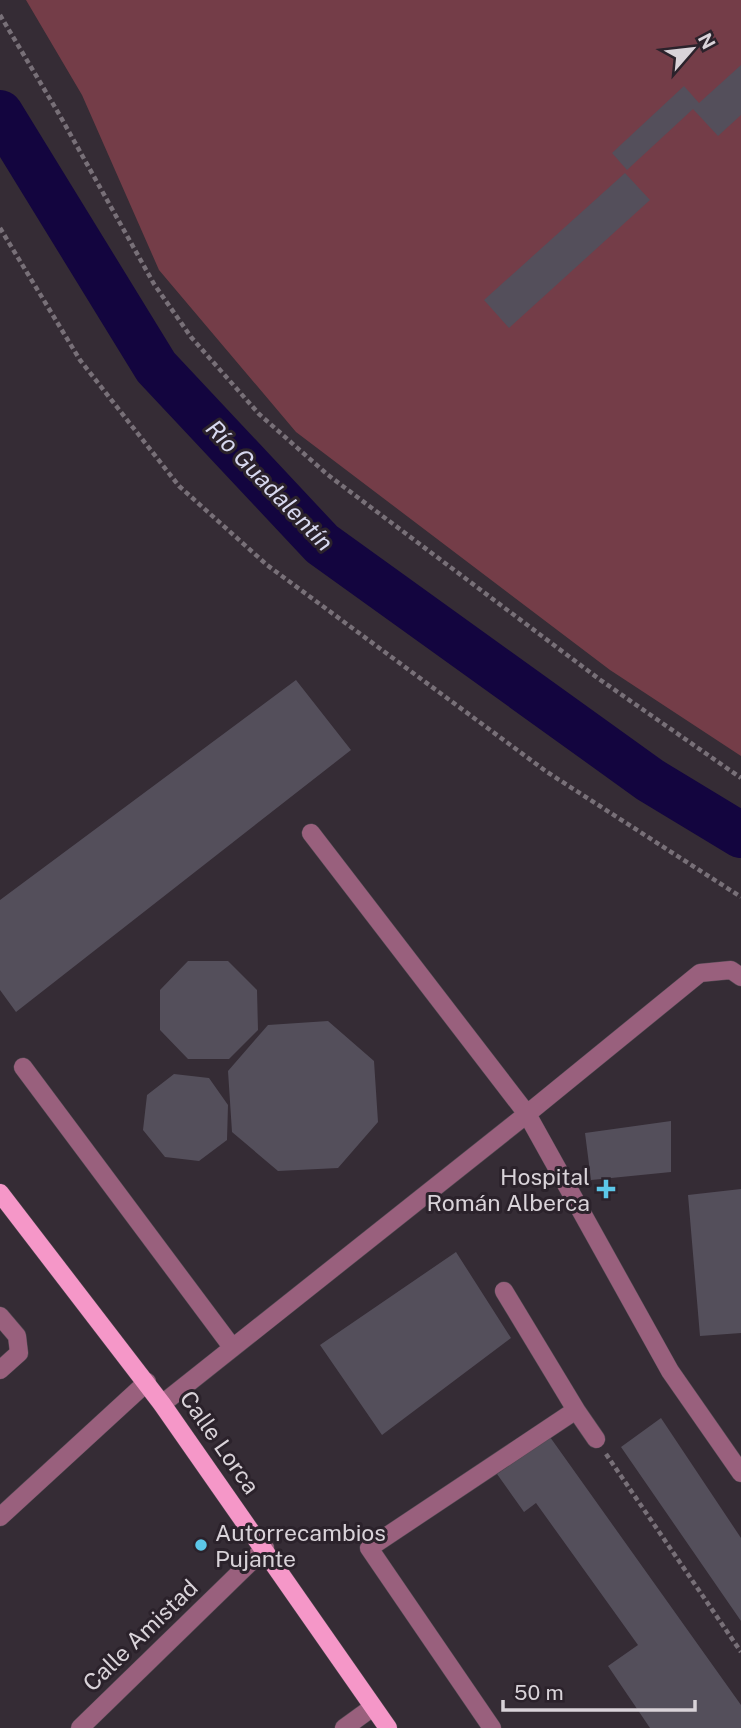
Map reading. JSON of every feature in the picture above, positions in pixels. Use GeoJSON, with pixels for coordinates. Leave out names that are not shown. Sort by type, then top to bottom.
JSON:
{"type":"FeatureCollection","features":[{"type":"Feature","properties":{"kind":"main road","name":"Calle Lorca"},"geometry":{"type":"LineString","coordinates":[[0,1194],[162,1404],[388,1728]]}},
{"type":"Feature","properties":{"kind":"street"},"geometry":{"type":"LineString","coordinates":[[311,833],[527,1114],[670,1371],[741,1473]]}},
{"type":"Feature","properties":{"kind":"street"},"geometry":{"type":"LineString","coordinates":[[162,1404],[700,973],[731,970],[741,977]]}},
{"type":"Feature","properties":{"kind":"street"},"geometry":{"type":"LineString","coordinates":[[23,1067],[232,1347]]}},
{"type":"Feature","properties":{"kind":"street"},"geometry":{"type":"LineString","coordinates":[[504,1291],[596,1439]]}},
{"type":"Feature","properties":{"kind":"street"},"geometry":{"type":"LineString","coordinates":[[0,1316],[17,1336],[19,1353],[0,1370]]}},
{"type":"Feature","properties":{"kind":"street"},"geometry":{"type":"LineString","coordinates":[[0,1517],[146,1382]]}},
{"type":"Feature","properties":{"kind":"street"},"geometry":{"type":"LineString","coordinates":[[492,1728],[369,1548],[576,1410]]}},
{"type":"Feature","properties":{"kind":"street","name":"Calle Amistad"},"geometry":{"type":"LineString","coordinates":[[80,1728],[265,1548]]}},
{"type":"Feature","properties":{"kind":"street"},"geometry":{"type":"LineString","coordinates":[[344,1728],[373,1707]]}},
{"type":"Feature","properties":{"kind":"path"},"geometry":{"type":"LineString","coordinates":[[0,15],[154,284],[191,337],[259,414],[360,500],[598,679],[741,778]]}},
{"type":"Feature","properties":{"kind":"path"},"geometry":{"type":"LineString","coordinates":[[0,228],[80,360],[179,486],[267,565],[547,772],[741,897]]}},
{"type":"Feature","properties":{"kind":"path"},"geometry":{"type":"LineString","coordinates":[[596,1439],[741,1652]]}},
{"type":"Feature","properties":{"kind":"shaded area"},"geometry":{"type":"Polygon","coordinates":[[[26,0],[741,0],[741,756],[610,670],[296,432],[159,270],[82,95],[26,0]]]}},
{"type":"Feature","properties":{"kind":"building"},"geometry":{"type":"Polygon","coordinates":[[[741,65],[741,115],[718,136],[693,109],[627,170],[612,153],[684,86],[699,103],[741,65]]]}},
{"type":"Feature","properties":{"kind":"building"},"geometry":{"type":"Polygon","coordinates":[[[625,173],[650,200],[509,328],[484,300],[625,173]]]}},
{"type":"Feature","properties":{"kind":"building"},"geometry":{"type":"Polygon","coordinates":[[[296,680],[351,750],[16,1012],[0,990],[0,900],[296,680]]]}},
{"type":"Feature","properties":{"kind":"building"},"geometry":{"type":"Polygon","coordinates":[[[188,961],[228,961],[257,990],[258,1030],[229,1059],[188,1059],[160,1030],[160,990],[188,961]]]}},
{"type":"Feature","properties":{"kind":"building"},"geometry":{"type":"Polygon","coordinates":[[[328,1021],[374,1061],[378,1122],[338,1168],[278,1171],[232,1132],[228,1071],[268,1025],[328,1021]]]}},
{"type":"Feature","properties":{"kind":"building"},"geometry":{"type":"Polygon","coordinates":[[[174,1074],[209,1078],[228,1105],[227,1140],[199,1161],[165,1157],[143,1130],[147,1095],[174,1074]]]}},
{"type":"Feature","properties":{"kind":"building"},"geometry":{"type":"Polygon","coordinates":[[[671,1121],[671,1172],[591,1180],[585,1133],[671,1121]]]}},
{"type":"Feature","properties":{"kind":"building"},"geometry":{"type":"Polygon","coordinates":[[[741,1189],[741,1333],[700,1336],[688,1195],[741,1189]]]}},
{"type":"Feature","properties":{"kind":"building"},"geometry":{"type":"Polygon","coordinates":[[[456,1252],[511,1338],[382,1435],[320,1345],[456,1252]]]}},
{"type":"Feature","properties":{"kind":"building"},"geometry":{"type":"Polygon","coordinates":[[[661,1418],[741,1538],[741,1621],[621,1447],[661,1418]]]}},
{"type":"Feature","properties":{"kind":"building"},"geometry":{"type":"Polygon","coordinates":[[[550,1437],[741,1705],[741,1728],[650,1728],[608,1666],[638,1645],[536,1503],[524,1512],[497,1474],[550,1437]]]}},
{"type":"Feature","properties":{"kind":"waterway","name":"Río Guadalentín"},"geometry":{"type":"LineString","coordinates":[[0,113],[156,367],[322,544],[650,780],[741,835]]}},
{"type":"Feature","properties":{"kind":"place","name":"Hospital Román Alberca"},"geometry":{"type":"Point","coordinates":[606,1189]}},
{"type":"Feature","properties":{"kind":"place","name":"Autorrecambios Pujante"},"geometry":{"type":"Point","coordinates":[201,1545]}}]}
